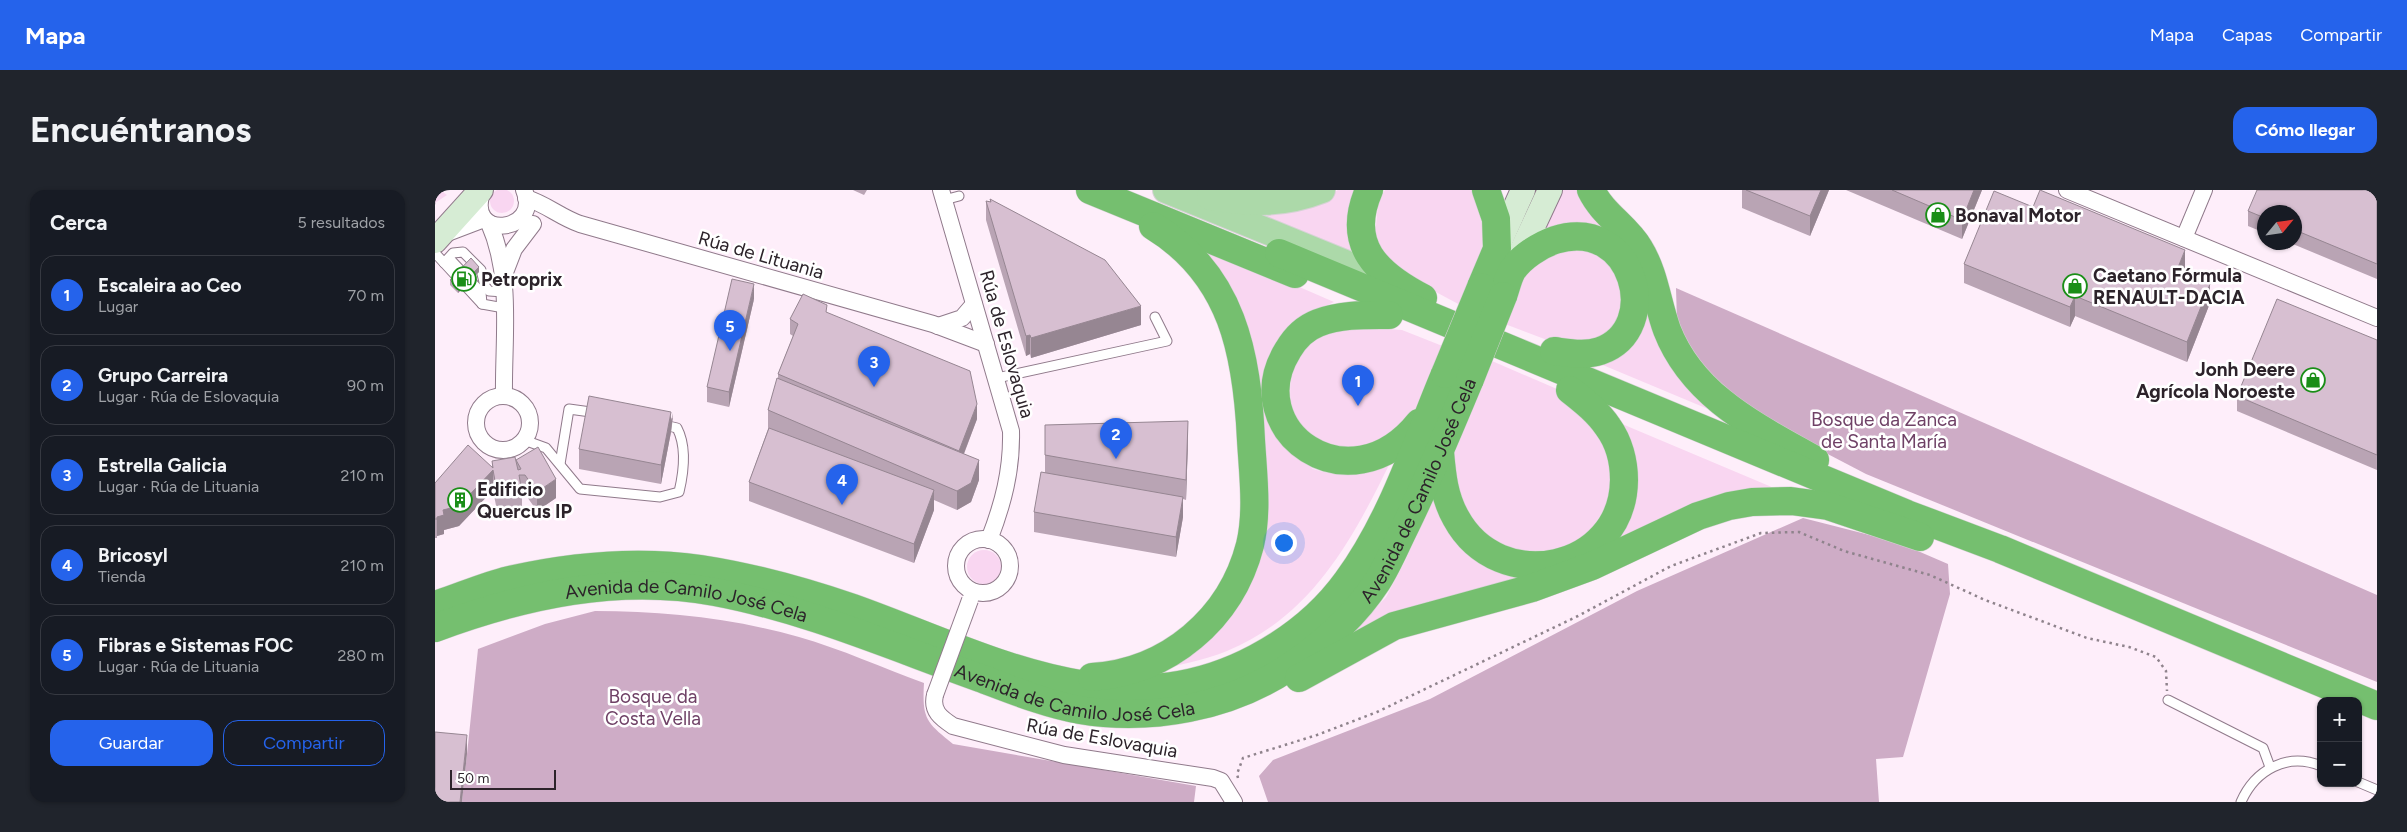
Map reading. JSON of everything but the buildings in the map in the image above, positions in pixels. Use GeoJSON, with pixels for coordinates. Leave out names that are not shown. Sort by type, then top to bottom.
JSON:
{"type":"FeatureCollection","features":[{"type":"Feature","properties":{"kind":"highway"},"geometry":{"type":"LineString","coordinates":[[1090,190],[1112,195],[1389,316],[1570,390],[1836,495],[1907,514]]}},
{"type":"Feature","properties":{"kind":"highway"},"geometry":{"type":"LineString","coordinates":[[1369,190],[1360,214],[1365,248],[1381,272],[1402,287],[1431,302],[1554,351],[1728,428],[1831,470],[1981,536],[2000,549]]}},
{"type":"Feature","properties":{"kind":"highway"},"geometry":{"type":"LineString","coordinates":[[1486,190],[1496,220],[1497,249],[1492,292]]}},
{"type":"Feature","properties":{"kind":"highway"},"geometry":{"type":"LineString","coordinates":[[1591,190],[1605,213],[1639,247],[1657,287],[1667,330],[1682,359],[1702,385],[1726,407],[1831,470]]}},
{"type":"Feature","properties":{"kind":"highway"},"geometry":{"type":"LineString","coordinates":[[1078,685],[1091,677],[1115,674],[1164,657],[1197,634],[1224,604],[1235,585],[1250,544],[1253,524],[1253,464],[1248,388],[1237,335],[1227,308],[1204,272],[1178,244],[1112,195]]}},
{"type":"Feature","properties":{"kind":"highway"},"geometry":{"type":"LineString","coordinates":[[1492,292],[1529,254],[1546,243],[1566,236],[1590,238],[1609,246],[1622,259],[1630,272],[1635,298],[1633,313],[1626,329],[1615,342],[1601,350],[1583,354],[1554,351]]}},
{"type":"Feature","properties":{"kind":"highway"},"geometry":{"type":"LineString","coordinates":[[1279,253],[1907,514],[2000,549],[2377,706]]}},
{"type":"Feature","properties":{"kind":"highway","name":"Avenida de Camilo José Cela"},"geometry":{"type":"LineString","coordinates":[[435,628],[509,602],[558,592],[636,586],[712,591],[772,605],[1025,694],[1078,710],[1105,713],[1180,710],[1226,700],[1276,676],[1312,652],[1345,622],[1376,583],[1425,487],[1440,450],[1457,377],[1492,292]]}},
{"type":"Feature","properties":{"kind":"highway"},"geometry":{"type":"LineString","coordinates":[[1389,316],[1340,317],[1317,323],[1303,332],[1283,358],[1277,375],[1278,402],[1285,426],[1296,440],[1311,452],[1329,460],[1349,462],[1379,455],[1394,447],[1411,433],[1430,408]]}},
{"type":"Feature","properties":{"kind":"highway","name":"Avenida de Camilo José Cela"},"geometry":{"type":"LineString","coordinates":[[435,605],[507,581],[568,569],[637,565],[698,569],[737,576],[814,595],[995,663],[1078,685],[1140,690],[1191,683],[1238,668],[1282,644],[1319,614],[1347,581],[1369,547],[1395,495],[1430,408],[1457,377]]}},
{"type":"Feature","properties":{"kind":"highway"},"geometry":{"type":"LineString","coordinates":[[1440,450],[1442,479],[1456,518],[1468,535],[1485,550],[1505,561],[1526,566],[1551,565],[1572,559],[1591,547],[1607,531],[1618,512],[1624,490],[1624,469],[1620,449],[1609,427],[1592,408],[1570,390]]}},
{"type":"Feature","properties":{"kind":"highway"},"geometry":{"type":"LineString","coordinates":[[1226,700],[1250,702],[1286,686],[1394,626],[1532,588],[1592,566],[1698,516],[1752,502],[1791,502],[1828,506],[1991,561],[2074,581]]}},
{"type":"Feature","properties":{"kind":"highway"},"geometry":{"type":"LineString","coordinates":[[435,595],[507,581]]}},
{"type":"Feature","properties":{"kind":"main road"},"geometry":{"type":"LineString","coordinates":[[441,241],[461,190]]}},
{"type":"Feature","properties":{"kind":"main road"},"geometry":{"type":"LineString","coordinates":[[441,241],[482,190]]}},
{"type":"Feature","properties":{"kind":"main road"},"geometry":{"type":"LineString","coordinates":[[1148,190],[1279,253]]}},
{"type":"Feature","properties":{"kind":"main road"},"geometry":{"type":"LineString","coordinates":[[1167,190],[1402,287]]}},
{"type":"Feature","properties":{"kind":"main road"},"geometry":{"type":"LineString","coordinates":[[1185,190],[1237,202],[1263,203],[1302,198],[1322,190]]}},
{"type":"Feature","properties":{"kind":"main road"},"geometry":{"type":"LineString","coordinates":[[1497,249],[1523,190]]}},
{"type":"Feature","properties":{"kind":"main road"},"geometry":{"type":"LineString","coordinates":[[1513,270],[1550,190]]}},
{"type":"Feature","properties":{"kind":"main road"},"geometry":{"type":"LineString","coordinates":[[1112,195],[1279,253]]}},
{"type":"Feature","properties":{"kind":"street"},"geometry":{"type":"LineString","coordinates":[[441,241],[471,190]]}},
{"type":"Feature","properties":{"kind":"street"},"geometry":{"type":"LineString","coordinates":[[482,190],[479,206],[498,243],[505,275],[504,396]]}},
{"type":"Feature","properties":{"kind":"street"},"geometry":{"type":"LineString","coordinates":[[2067,190],[2377,318]]}},
{"type":"Feature","properties":{"kind":"street"},"geometry":{"type":"LineString","coordinates":[[2184,238],[2204,190]]}},
{"type":"Feature","properties":{"kind":"street"},"geometry":{"type":"LineString","coordinates":[[505,275],[526,208],[532,195]]}},
{"type":"Feature","properties":{"kind":"street","name":"Rúa de Lituania"},"geometry":{"type":"LineString","coordinates":[[532,195],[573,222]]}},
{"type":"Feature","properties":{"kind":"street","name":"Rúa de Eslovaquia"},"geometry":{"type":"LineString","coordinates":[[948,195],[974,304],[1011,431],[1011,457],[1008,481],[989,540]]}},
{"type":"Feature","properties":{"kind":"street"},"geometry":{"type":"LineString","coordinates":[[441,241],[487,221]]}},
{"type":"Feature","properties":{"kind":"street","name":"Rúa de Lituania"},"geometry":{"type":"LineString","coordinates":[[487,221],[502,226],[521,223],[573,222],[945,329],[987,344]]}},
{"type":"Feature","properties":{"kind":"street"},"geometry":{"type":"LineString","coordinates":[[441,241],[498,243]]}},
{"type":"Feature","properties":{"kind":"street"},"geometry":{"type":"LineString","coordinates":[[945,329],[962,318],[974,304]]}},
{"type":"Feature","properties":{"kind":"street"},"geometry":{"type":"LineString","coordinates":[[945,329],[969,330],[980,323]]}},
{"type":"Feature","properties":{"kind":"street"},"geometry":{"type":"LineString","coordinates":[[504,396],[512,398],[525,408],[530,424],[524,440],[510,449],[493,448],[486,444],[477,430],[477,414],[482,406],[488,401],[504,396]]}},
{"type":"Feature","properties":{"kind":"street"},"geometry":{"type":"LineString","coordinates":[[989,540],[997,543],[1009,556],[1009,573],[1006,581],[992,592],[972,596],[961,580],[957,563],[959,554],[971,542],[989,540]]}},
{"type":"Feature","properties":{"kind":"street","name":"Rúa de Eslovaquia"},"geometry":{"type":"LineString","coordinates":[[972,596],[935,695],[933,703],[935,710],[941,718],[953,726],[1064,755],[1213,778],[1221,781],[1234,802]]}},
{"type":"Feature","properties":{"kind":"lane"},"geometry":{"type":"LineString","coordinates":[[441,241],[453,253],[463,252],[481,270],[485,286],[489,291],[504,300]]}},
{"type":"Feature","properties":{"kind":"lane"},"geometry":{"type":"LineString","coordinates":[[441,241],[482,304],[504,300]]}},
{"type":"Feature","properties":{"kind":"lane"},"geometry":{"type":"LineString","coordinates":[[997,378],[1167,341],[1155,317]]}},
{"type":"Feature","properties":{"kind":"lane"},"geometry":{"type":"LineString","coordinates":[[560,464],[569,410],[612,415]]}},
{"type":"Feature","properties":{"kind":"lane"},"geometry":{"type":"LineString","coordinates":[[524,440],[546,448],[580,489],[660,497],[679,492],[683,473],[681,436],[677,428],[649,422]]}},
{"type":"Feature","properties":{"kind":"lane"},"geometry":{"type":"LineString","coordinates":[[2168,700],[2263,748],[2270,767]]}},
{"type":"Feature","properties":{"kind":"lane"},"geometry":{"type":"LineString","coordinates":[[2241,802],[2245,793],[2270,767],[2290,762],[2308,761],[2317,764]]}},
{"type":"Feature","properties":{"kind":"lane"},"geometry":{"type":"LineString","coordinates":[[2362,784],[2377,790]]}},
{"type":"Feature","properties":{"kind":"path"},"geometry":{"type":"LineString","coordinates":[[1241,784],[1237,774],[1243,758],[1317,735],[1377,712],[1579,616],[1671,566],[1761,533],[1799,532],[1844,551],[1930,575],[1985,600],[2087,638],[2129,647],[2156,656],[2166,671],[2168,700]]}},
{"type":"Feature","properties":{"kind":"shaded area"},"geometry":{"type":"Polygon","coordinates":[[[502,189],[511,192],[514,201],[511,210],[502,213],[493,210],[490,201],[493,192],[502,189]]]}},
{"type":"Feature","properties":{"kind":"shaded area"},"geometry":{"type":"Polygon","coordinates":[[[435,190],[440,190],[447,195],[435,203],[435,190]]]}},
{"type":"Feature","properties":{"kind":"shaded area"},"geometry":{"type":"Polygon","coordinates":[[[1338,190],[1355,190],[1357,263],[1266,219],[1269,211],[1308,205],[1338,190]]]}},
{"type":"Feature","properties":{"kind":"shaded area"},"geometry":{"type":"Polygon","coordinates":[[[1385,190],[1472,190],[1479,206],[1482,221],[1482,249],[1462,306],[1421,284],[1385,257],[1375,237],[1378,203],[1385,190]]]}},
{"type":"Feature","properties":{"kind":"shaded area"},"geometry":{"type":"Polygon","coordinates":[[[1562,190],[1582,190],[1732,419],[1598,363],[1642,294],[1583,224],[1563,224],[1544,230],[1562,190]]]}},
{"type":"Feature","properties":{"kind":"shaded area"},"geometry":{"type":"Polygon","coordinates":[[[1184,237],[1334,302],[1307,315],[1284,335],[1266,368],[1266,402],[1281,441],[1313,469],[1327,473],[1347,474],[1366,471],[1390,463],[1376,492],[1344,547],[1326,573],[1283,618],[1257,636],[1227,651],[1150,672],[1234,603],[1254,377],[1184,237]]]}},
{"type":"Feature","properties":{"kind":"shaded area"},"geometry":{"type":"Polygon","coordinates":[[[1569,242],[1616,258],[1626,311],[1599,343],[1563,346],[1505,324],[1522,282],[1531,267],[1569,242]]]}},
{"type":"Feature","properties":{"kind":"shaded area"},"geometry":{"type":"Polygon","coordinates":[[[1356,327],[1402,330],[1445,347],[1427,391],[1418,407],[1394,432],[1375,444],[1348,447],[1330,446],[1309,436],[1300,426],[1294,414],[1291,401],[1290,387],[1293,373],[1297,360],[1309,344],[1328,334],[1356,327]]]}},
{"type":"Feature","properties":{"kind":"shaded area"},"geometry":{"type":"Polygon","coordinates":[[[1492,361],[1557,389],[1603,430],[1617,489],[1579,549],[1502,552],[1464,517],[1451,461],[1492,361]]]}},
{"type":"Feature","properties":{"kind":"shaded area"},"geometry":{"type":"Polygon","coordinates":[[[1615,421],[1774,488],[1614,544],[1625,527],[1634,498],[1631,470],[1615,421]]]}},
{"type":"Feature","properties":{"kind":"shaded area"},"geometry":{"type":"Polygon","coordinates":[[[1437,492],[1448,526],[1476,560],[1507,576],[1530,578],[1344,643],[1386,597],[1437,492]]]}},
{"type":"Feature","properties":{"kind":"shaded area"},"geometry":{"type":"Polygon","coordinates":[[[984,550],[991,551],[996,555],[1000,560],[1000,574],[996,579],[991,583],[984,584],[977,583],[972,579],[968,574],[967,567],[968,560],[972,555],[977,551],[984,550]]]}},
{"type":"Feature","properties":{"kind":"green space","name":"Bosque da Zanca de Santa María"},"geometry":{"type":"Polygon","coordinates":[[[1676,288],[2377,595],[2377,682],[1866,474],[1757,417],[1720,388],[1696,357],[1677,322],[1676,288]]]}},
{"type":"Feature","properties":{"kind":"green space"},"geometry":{"type":"Polygon","coordinates":[[[1803,518],[1897,542],[1948,564],[1950,594],[1903,757],[1876,759],[1879,802],[1268,802],[1259,776],[1273,760],[1430,699],[1637,591],[1803,518]]]}},
{"type":"Feature","properties":{"kind":"green space","name":"Bosque da Costa Vella"},"geometry":{"type":"Polygon","coordinates":[[[595,611],[647,612],[723,620],[774,630],[815,642],[924,683],[924,705],[928,719],[931,725],[953,744],[1196,786],[1194,802],[462,802],[478,649],[545,624],[595,611]]]}},
{"type":"Feature","properties":{"kind":"place","name":"Bonaval Motor"},"geometry":{"type":"Point","coordinates":[1938,215]}},
{"type":"Feature","properties":{"kind":"place","name":"Petroprix"},"geometry":{"type":"Point","coordinates":[464,279]}},
{"type":"Feature","properties":{"kind":"place","name":"Caetano Fórmula RENAULT-DACIA"},"geometry":{"type":"Point","coordinates":[2075,286]}},
{"type":"Feature","properties":{"kind":"place","name":"Fibras e Sistemas FOC"},"geometry":{"type":"Point","coordinates":[730,351]}},
{"type":"Feature","properties":{"kind":"place","name":"Jonh Deere Agrícola Noroeste"},"geometry":{"type":"Point","coordinates":[2313,380]}},
{"type":"Feature","properties":{"kind":"place","name":"Estrella Galicia"},"geometry":{"type":"Point","coordinates":[874,387]}},
{"type":"Feature","properties":{"kind":"place","name":"Escaleira ao Ceo"},"geometry":{"type":"Point","coordinates":[1358,406]}},
{"type":"Feature","properties":{"kind":"place","name":"Grupo Carreira"},"geometry":{"type":"Point","coordinates":[1116,459]}},
{"type":"Feature","properties":{"kind":"place","name":"Edificio Quercus IP"},"geometry":{"type":"Point","coordinates":[460,500]}},
{"type":"Feature","properties":{"kind":"place","name":"Bricosyl"},"geometry":{"type":"Point","coordinates":[842,505]}}]}
